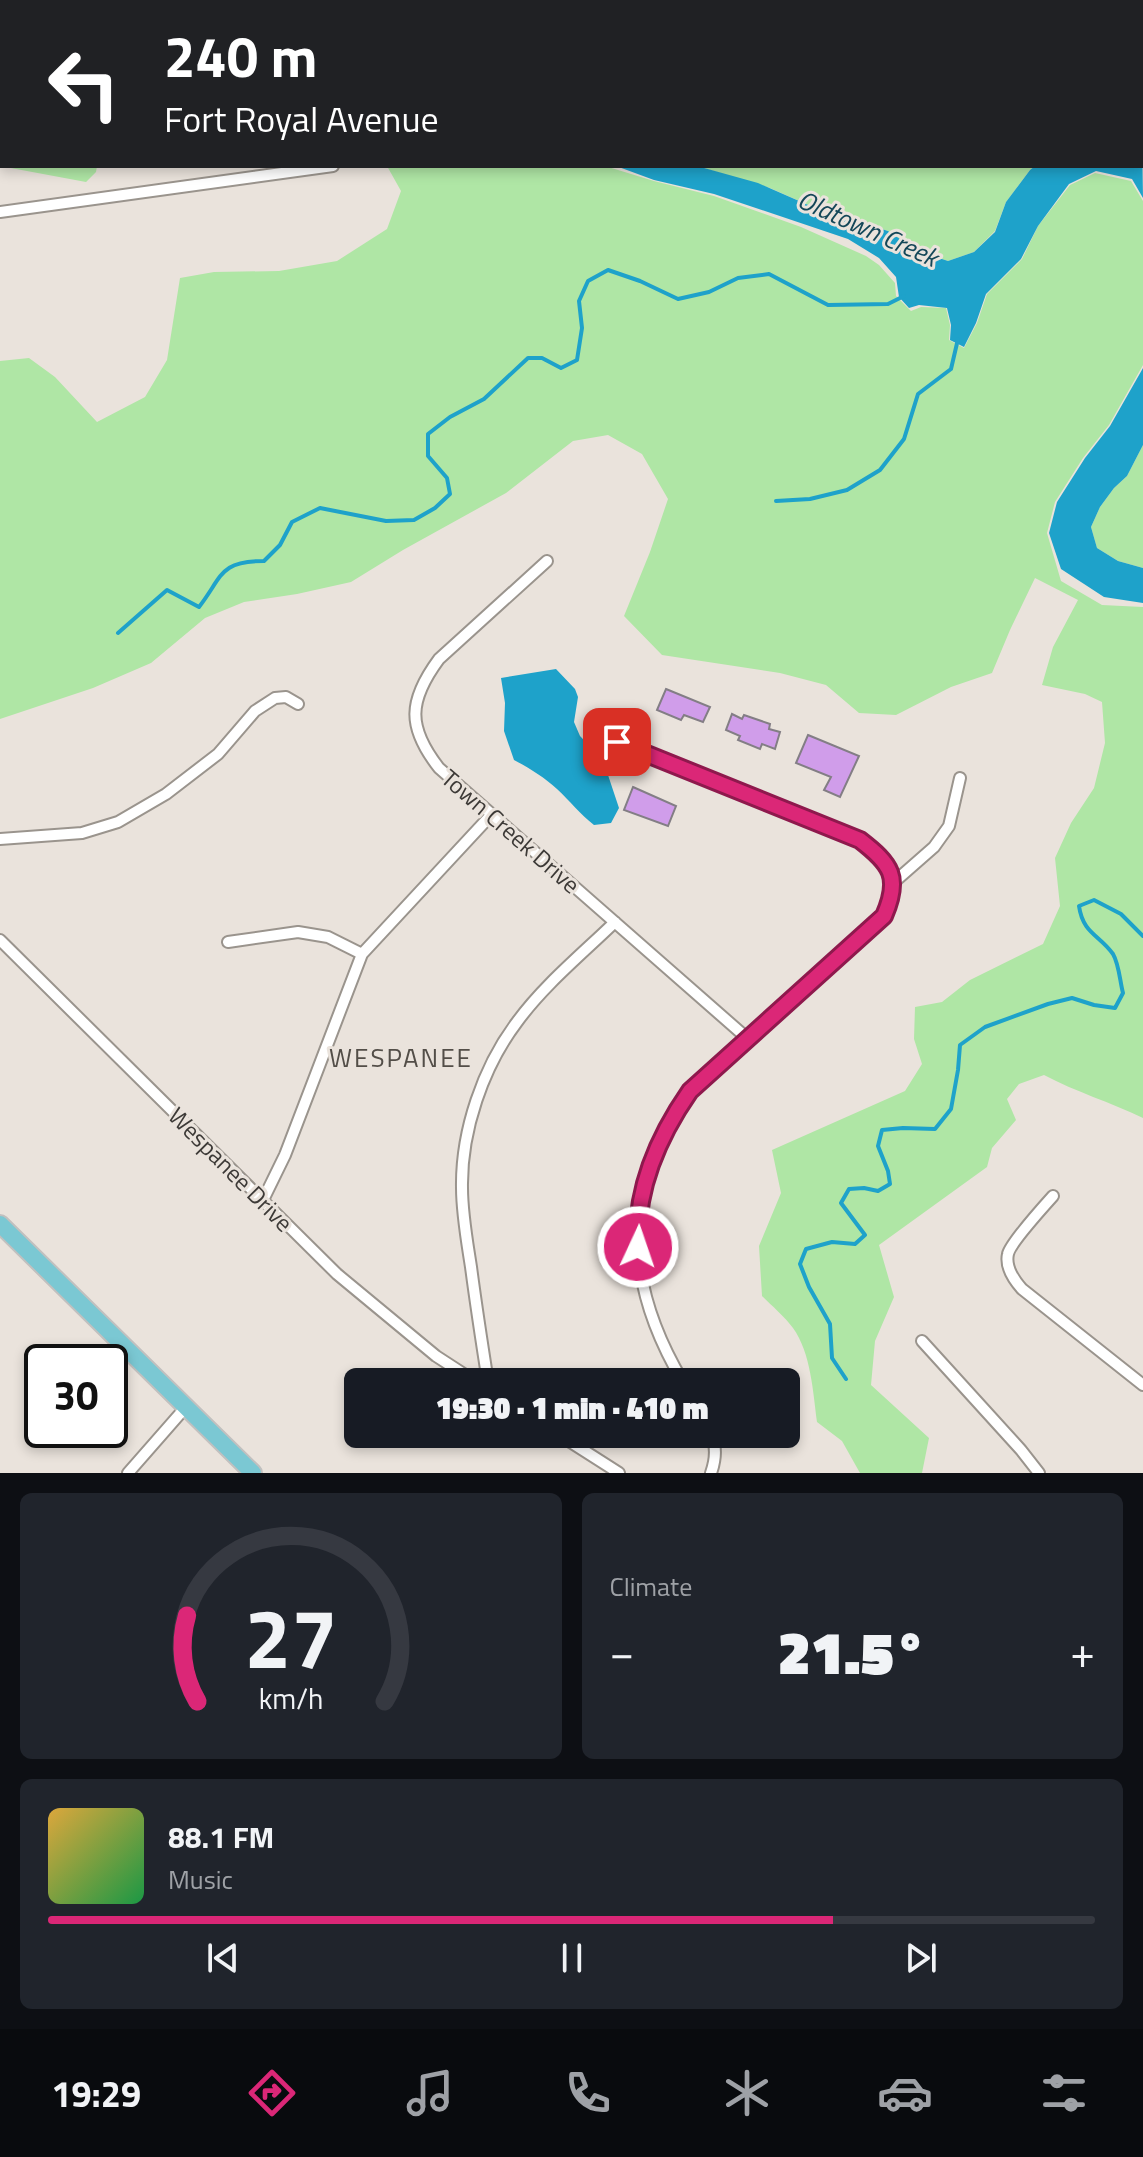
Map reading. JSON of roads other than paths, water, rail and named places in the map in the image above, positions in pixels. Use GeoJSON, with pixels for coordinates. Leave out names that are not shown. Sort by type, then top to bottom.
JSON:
{"type":"FeatureCollection","features":[{"type":"Feature","properties":{"kind":"main road"},"geometry":{"type":"LineString","coordinates":[[0,1224],[253,1473]]}},
{"type":"Feature","properties":{"kind":"street"},"geometry":{"type":"LineString","coordinates":[[0,212],[319,168]]}},
{"type":"Feature","properties":{"kind":"street","name":"Town Creek Drive"},"geometry":{"type":"LineString","coordinates":[[547,561],[439,659],[418,691],[418,732],[425,750],[439,768],[748,1039]]}},
{"type":"Feature","properties":{"kind":"street"},"geometry":{"type":"LineString","coordinates":[[0,839],[82,833],[118,822],[166,794],[218,754],[255,711],[265,704],[275,698],[286,697],[298,704]]}},
{"type":"Feature","properties":{"kind":"street"},"geometry":{"type":"LineString","coordinates":[[617,742],[860,840],[886,862],[891,869],[893,883],[884,916],[690,1091],[660,1142],[645,1182],[637,1224],[639,1269],[649,1312],[675,1368]]}},
{"type":"Feature","properties":{"kind":"street"},"geometry":{"type":"LineString","coordinates":[[893,883],[934,847],[949,826],[960,778]]}},
{"type":"Feature","properties":{"kind":"street"},"geometry":{"type":"LineString","coordinates":[[263,1200],[285,1155],[362,954],[492,814]]}},
{"type":"Feature","properties":{"kind":"street"},"geometry":{"type":"LineString","coordinates":[[486,1368],[462,1187],[466,1144],[477,1103],[492,1064],[516,1023],[538,997],[615,922]]}},
{"type":"Feature","properties":{"kind":"street"},"geometry":{"type":"LineString","coordinates":[[228,942],[298,932],[328,937],[362,954]]}},
{"type":"Feature","properties":{"kind":"street","name":"Wespanee Drive"},"geometry":{"type":"LineString","coordinates":[[0,940],[337,1274],[454,1368]]}},
{"type":"Feature","properties":{"kind":"street"},"geometry":{"type":"LineString","coordinates":[[1053,1196],[1008,1253],[1008,1266],[1014,1280],[1143,1385]]}},
{"type":"Feature","properties":{"kind":"street"},"geometry":{"type":"LineString","coordinates":[[922,1341],[1039,1473]]}},
{"type":"Feature","properties":{"kind":"street"},"geometry":{"type":"LineString","coordinates":[[128,1473],[185,1408]]}},
{"type":"Feature","properties":{"kind":"street"},"geometry":{"type":"LineString","coordinates":[[580,1448],[619,1473]]}},
{"type":"Feature","properties":{"kind":"street"},"geometry":{"type":"LineString","coordinates":[[711,1473],[715,1448]]}},
{"type":"Feature","properties":{"kind":"water","name":"Oldtown Creek"},"geometry":{"type":"Polygon","coordinates":[[[621,168],[704,168],[758,183],[815,208],[888,231],[918,251],[948,261],[974,252],[995,232],[1006,202],[1030,170],[1143,168],[1143,198],[1132,179],[1096,171],[1069,184],[1038,226],[1021,259],[986,294],[964,347],[950,340],[947,308],[919,305],[909,308],[899,297],[896,277],[879,258],[848,239],[714,194],[654,180],[621,168]]]}},
{"type":"Feature","properties":{"kind":"water"},"geometry":{"type":"Polygon","coordinates":[[[1143,368],[1143,445],[1127,476],[1100,507],[1091,527],[1097,548],[1118,561],[1143,568],[1143,603],[1104,597],[1061,569],[1049,533],[1057,502],[1110,426],[1143,368]]]}},
{"type":"Feature","properties":{"kind":"water"},"geometry":{"type":"Polygon","coordinates":[[[556,669],[575,689],[578,697],[574,722],[580,736],[603,760],[619,808],[611,823],[594,825],[552,785],[514,760],[504,731],[505,703],[501,678],[556,669]]]}},
{"type":"Feature","properties":{"kind":"waterway"},"geometry":{"type":"LineString","coordinates":[[118,633],[167,590],[199,607],[230,567],[264,561],[280,545],[292,522],[320,508],[386,521],[414,520],[435,508],[450,494],[447,478],[428,456],[428,434],[450,417],[484,399],[528,358],[542,358],[561,368],[577,360],[582,328],[579,301],[588,281],[608,270],[678,299],[709,292],[738,278],[769,274],[828,305],[888,304],[904,296]]}},
{"type":"Feature","properties":{"kind":"waterway"},"geometry":{"type":"LineString","coordinates":[[776,501],[810,499],[847,490],[880,470],[904,439],[918,394],[951,369],[958,339]]}},
{"type":"Feature","properties":{"kind":"waterway"},"geometry":{"type":"LineString","coordinates":[[846,1379],[832,1358],[830,1324],[800,1264],[806,1249],[832,1242],[855,1244],[865,1235],[841,1203],[849,1189],[878,1191],[890,1184],[878,1146],[882,1130],[935,1129],[951,1109],[960,1045],[985,1027],[1072,998],[1115,1008],[1123,993],[1115,958],[1084,923],[1079,906],[1094,900],[1121,914],[1143,936]]}},
{"type":"Feature","properties":{"kind":"district","name":"WESPANEE"},"geometry":{"type":"Point","coordinates":[401,1057]}}]}
